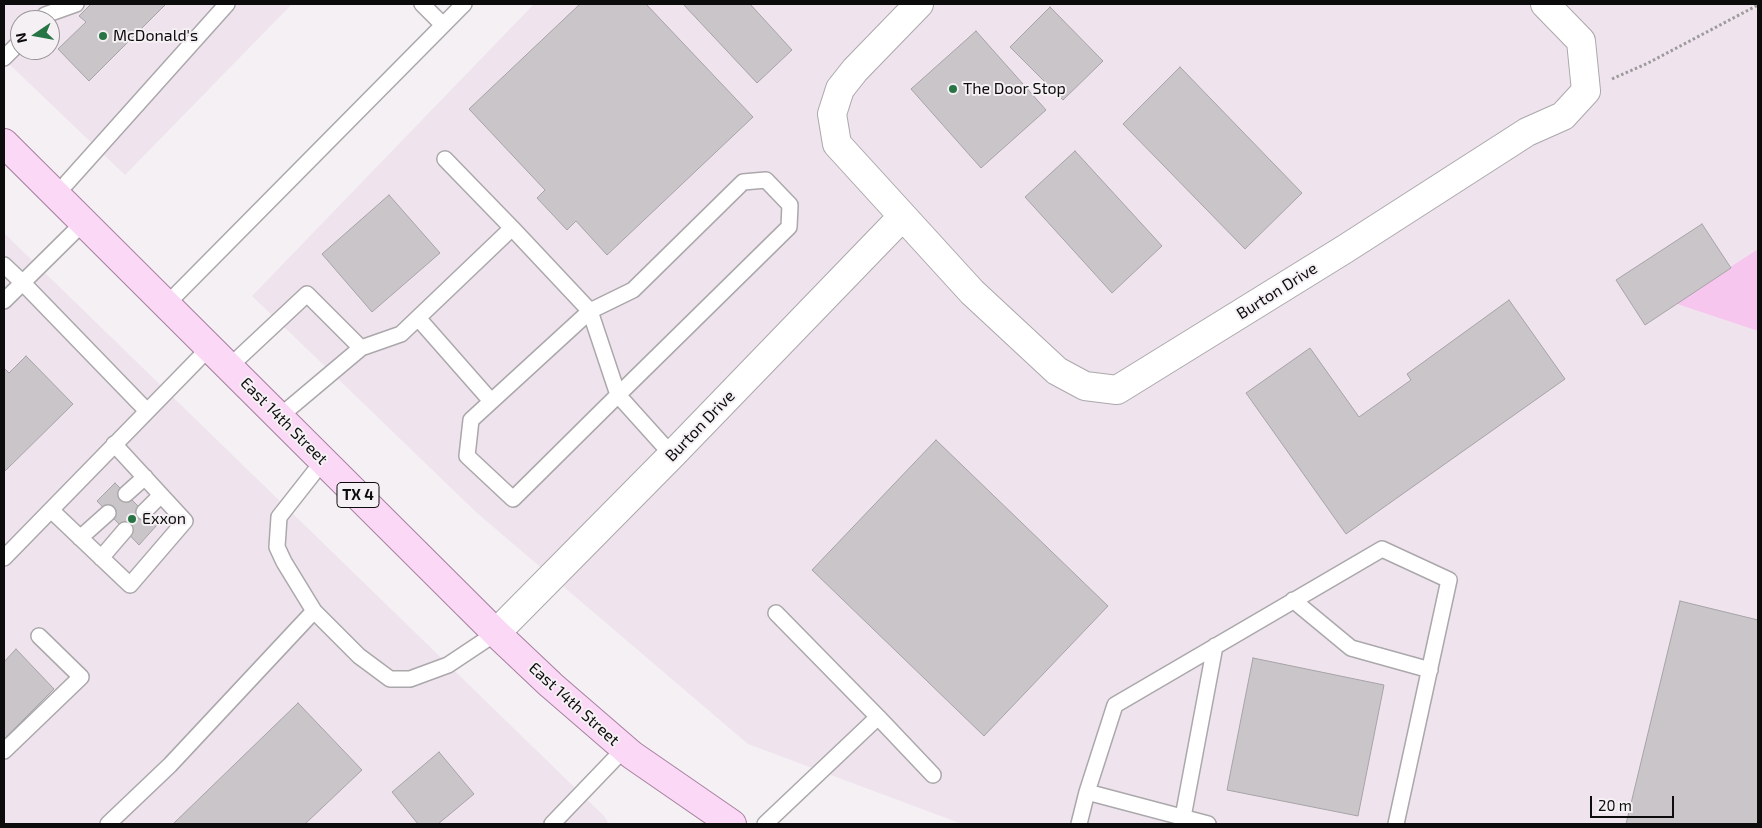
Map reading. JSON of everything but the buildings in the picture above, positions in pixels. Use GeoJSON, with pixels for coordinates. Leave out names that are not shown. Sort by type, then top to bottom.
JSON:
{"type":"FeatureCollection","features":[{"type":"Feature","properties":{"kind":"main road","name":"East 14th Street"},"geometry":{"type":"LineString","coordinates":[[4,144],[496,633],[551,685],[624,748],[732,824]]}},
{"type":"Feature","properties":{"kind":"street","name":"Burton Drive"},"geometry":{"type":"LineString","coordinates":[[919,4],[855,70],[840,89],[832,114],[837,144],[972,292],[1057,371],[1085,386],[1117,390],[1345,249],[1527,132],[1563,116],[1586,90]]}},
{"type":"Feature","properties":{"kind":"street"},"geometry":{"type":"LineString","coordinates":[[1545,4],[1581,41],[1586,90]]}},
{"type":"Feature","properties":{"kind":"street","name":"Burton Drive"},"geometry":{"type":"LineString","coordinates":[[496,633],[672,455],[902,217]]}},
{"type":"Feature","properties":{"kind":"lane"},"geometry":{"type":"LineString","coordinates":[[60,11],[76,4]]}},
{"type":"Feature","properties":{"kind":"lane"},"geometry":{"type":"LineString","coordinates":[[56,196],[227,4]]}},
{"type":"Feature","properties":{"kind":"lane"},"geometry":{"type":"LineString","coordinates":[[422,4],[443,25]]}},
{"type":"Feature","properties":{"kind":"lane"},"geometry":{"type":"LineString","coordinates":[[166,305],[464,4]]}},
{"type":"Feature","properties":{"kind":"lane"},"geometry":{"type":"LineString","coordinates":[[445,159],[590,311],[618,395],[672,455]]}},
{"type":"Feature","properties":{"kind":"lane"},"geometry":{"type":"LineString","coordinates":[[766,180],[790,204],[789,226],[513,499],[467,456],[471,420],[590,311],[633,290],[744,182],[766,180]]}},
{"type":"Feature","properties":{"kind":"lane"},"geometry":{"type":"LineString","coordinates":[[4,301],[83,223]]}},
{"type":"Feature","properties":{"kind":"lane"},"geometry":{"type":"LineString","coordinates":[[279,417],[361,348],[402,334],[512,228]]}},
{"type":"Feature","properties":{"kind":"lane"},"geometry":{"type":"LineString","coordinates":[[4,265],[23,282],[147,411]]}},
{"type":"Feature","properties":{"kind":"lane"},"geometry":{"type":"LineString","coordinates":[[229,367],[306,294],[361,348]]}},
{"type":"Feature","properties":{"kind":"lane"},"geometry":{"type":"LineString","coordinates":[[418,318],[492,401]]}},
{"type":"Feature","properties":{"kind":"lane"},"geometry":{"type":"LineString","coordinates":[[4,558],[209,348]]}},
{"type":"Feature","properties":{"kind":"lane"},"geometry":{"type":"LineString","coordinates":[[51,510],[130,585],[185,521],[114,444]]}},
{"type":"Feature","properties":{"kind":"lane"},"geometry":{"type":"LineString","coordinates":[[323,461],[279,517],[277,546],[284,562],[314,611],[359,656],[390,679],[410,680],[448,665],[496,633]]}},
{"type":"Feature","properties":{"kind":"lane"},"geometry":{"type":"LineString","coordinates":[[126,494],[144,477]]}},
{"type":"Feature","properties":{"kind":"lane"},"geometry":{"type":"LineString","coordinates":[[144,512],[161,495]]}},
{"type":"Feature","properties":{"kind":"lane"},"geometry":{"type":"LineString","coordinates":[[80,538],[108,513]]}},
{"type":"Feature","properties":{"kind":"lane"},"geometry":{"type":"LineString","coordinates":[[101,558],[125,530]]}},
{"type":"Feature","properties":{"kind":"lane"},"geometry":{"type":"LineString","coordinates":[[1079,824],[1087,792],[1115,705],[1382,549],[1449,580],[1396,824]]}},
{"type":"Feature","properties":{"kind":"lane"},"geometry":{"type":"LineString","coordinates":[[1293,600],[1351,648],[1430,670]]}},
{"type":"Feature","properties":{"kind":"lane"},"geometry":{"type":"LineString","coordinates":[[108,824],[170,765],[314,611]]}},
{"type":"Feature","properties":{"kind":"lane"},"geometry":{"type":"LineString","coordinates":[[776,613],[933,775]]}},
{"type":"Feature","properties":{"kind":"lane"},"geometry":{"type":"LineString","coordinates":[[4,751],[81,678],[39,636]]}},
{"type":"Feature","properties":{"kind":"lane"},"geometry":{"type":"LineString","coordinates":[[1182,817],[1215,646]]}},
{"type":"Feature","properties":{"kind":"lane"},"geometry":{"type":"LineString","coordinates":[[765,824],[878,717]]}},
{"type":"Feature","properties":{"kind":"lane"},"geometry":{"type":"LineString","coordinates":[[554,823],[624,748]]}},
{"type":"Feature","properties":{"kind":"lane"},"geometry":{"type":"LineString","coordinates":[[1087,792],[1208,824]]}},
{"type":"Feature","properties":{"kind":"path"},"geometry":{"type":"LineString","coordinates":[[1586,90],[1648,63],[1758,5]]}},
{"type":"Feature","properties":{"kind":"shaded area"},"geometry":{"type":"Polygon","coordinates":[[[4,4],[292,4],[125,175],[4,59],[4,4]]]}},
{"type":"Feature","properties":{"kind":"shaded area"},"geometry":{"type":"Polygon","coordinates":[[[534,4],[1758,4],[1758,249],[1674,303],[1758,331],[1758,824],[962,824],[748,744],[477,513],[252,296],[534,4]]]}},
{"type":"Feature","properties":{"kind":"shaded area"},"geometry":{"type":"Polygon","coordinates":[[[4,233],[604,816],[609,824],[4,824],[4,233]]]}},
{"type":"Feature","properties":{"kind":"shaded area"},"geometry":{"type":"Polygon","coordinates":[[[1758,249],[1758,331],[1674,303],[1758,249]]]}},
{"type":"Feature","properties":{"kind":"place","name":"McDonald's"},"geometry":{"type":"Point","coordinates":[103,36]}},
{"type":"Feature","properties":{"kind":"place","name":"The Door Stop"},"geometry":{"type":"Point","coordinates":[953,89]}},
{"type":"Feature","properties":{"kind":"place","name":"Exxon"},"geometry":{"type":"Point","coordinates":[132,519]}}]}
